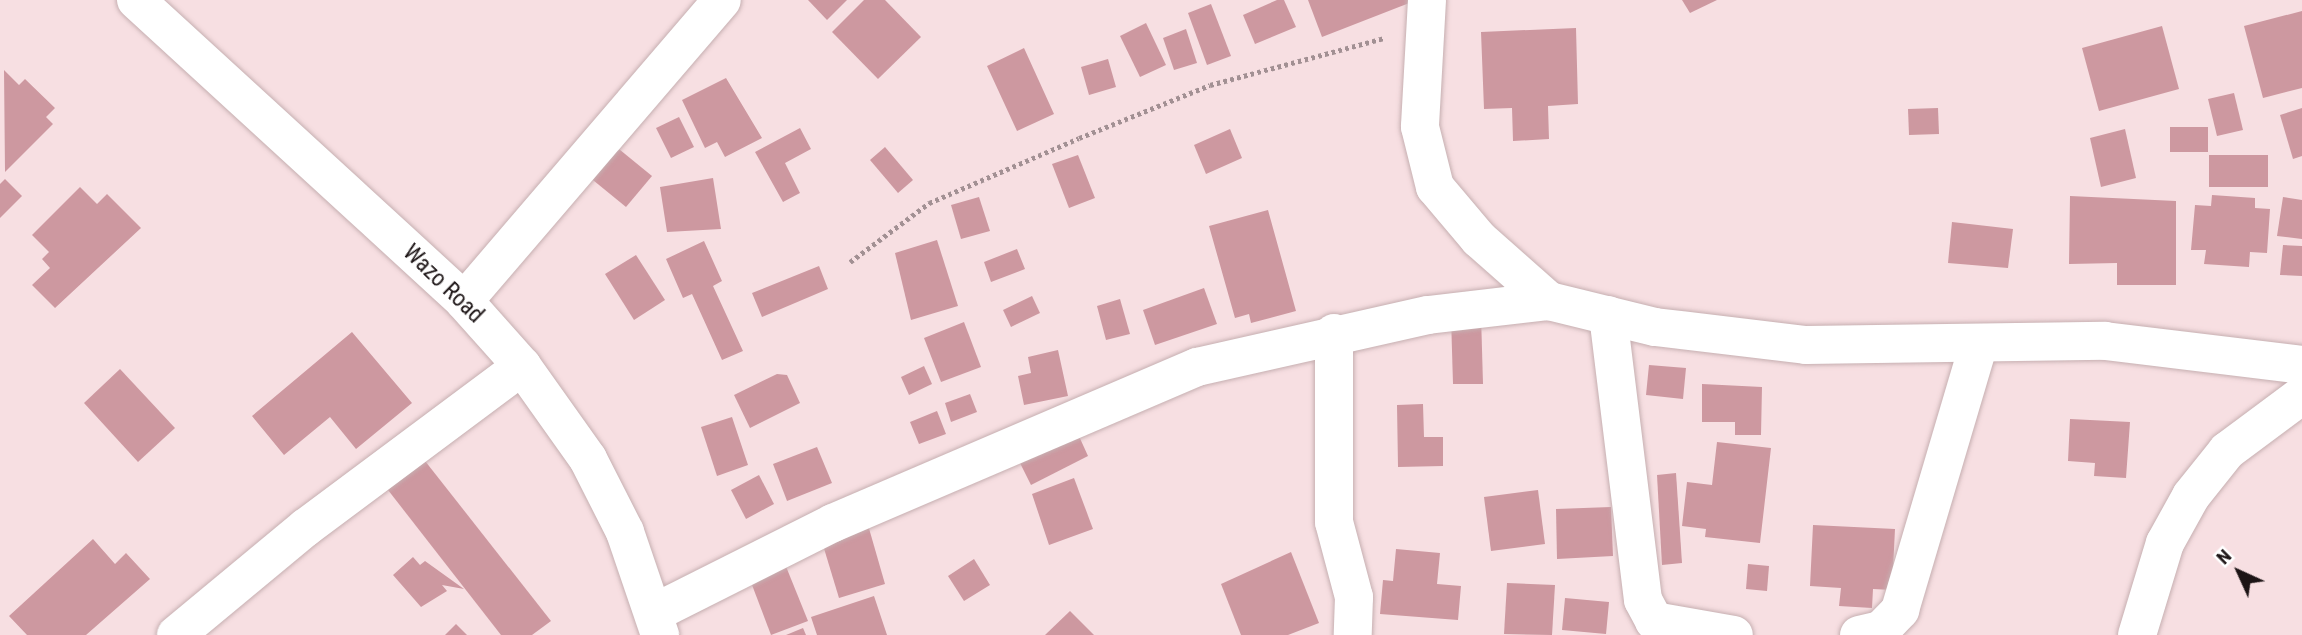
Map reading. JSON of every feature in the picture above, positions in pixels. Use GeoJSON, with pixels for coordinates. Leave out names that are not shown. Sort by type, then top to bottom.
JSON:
{"type":"FeatureCollection","features":[{"type":"Feature","properties":{"kind":"street","name":"Wazo Road"},"geometry":{"type":"LineString","coordinates":[[136,0],[464,301],[522,366],[588,459],[625,532],[657,624]]}},
{"type":"Feature","properties":{"kind":"street"},"geometry":{"type":"LineString","coordinates":[[464,301],[722,0]]}},
{"type":"Feature","properties":{"kind":"street"},"geometry":{"type":"LineString","coordinates":[[1428,13],[1420,127],[1435,187],[1479,239],[1549,301]]}},
{"type":"Feature","properties":{"kind":"street"},"geometry":{"type":"LineString","coordinates":[[657,624],[833,523],[1197,367],[1334,333],[1549,301],[1608,315],[1806,345],[2105,341],[2302,365]]}},
{"type":"Feature","properties":{"kind":"street"},"geometry":{"type":"LineString","coordinates":[[1608,315],[1643,600],[1654,621],[1734,635]]}},
{"type":"Feature","properties":{"kind":"street"},"geometry":{"type":"LineString","coordinates":[[1334,333],[1334,522],[1354,597],[1353,635]]}},
{"type":"Feature","properties":{"kind":"street"},"geometry":{"type":"LineString","coordinates":[[1859,635],[1881,630],[1900,610],[1979,344]]}},
{"type":"Feature","properties":{"kind":"street"},"geometry":{"type":"LineString","coordinates":[[176,635],[305,528],[522,366]]}},
{"type":"Feature","properties":{"kind":"street"},"geometry":{"type":"LineString","coordinates":[[2137,635],[2165,543],[2191,496],[2227,451],[2302,395]]}},
{"type":"Feature","properties":{"kind":"path"},"geometry":{"type":"LineString","coordinates":[[850,262],[929,203],[1079,138],[1210,85],[1428,13]]}},
{"type":"Feature","properties":{"kind":"building"},"geometry":{"type":"Polygon","coordinates":[[[808,0],[847,0],[827,20],[808,0]]]}},
{"type":"Feature","properties":{"kind":"building"},"geometry":{"type":"Polygon","coordinates":[[[864,0],[885,0],[921,37],[878,79],[832,32],[864,0]]]}},
{"type":"Feature","properties":{"kind":"building"},"geometry":{"type":"Polygon","coordinates":[[[1277,0],[1284,0],[1296,27],[1255,44],[1243,15],[1277,0]]]}},
{"type":"Feature","properties":{"kind":"building"},"geometry":{"type":"Polygon","coordinates":[[[1308,0],[1417,0],[1322,37],[1308,0]]]}},
{"type":"Feature","properties":{"kind":"building"},"geometry":{"type":"Polygon","coordinates":[[[1682,0],[1717,0],[1690,13],[1682,0]]]}},
{"type":"Feature","properties":{"kind":"building"},"geometry":{"type":"Polygon","coordinates":[[[1211,4],[1231,56],[1207,65],[1188,13],[1211,4]]]}},
{"type":"Feature","properties":{"kind":"building"},"geometry":{"type":"Polygon","coordinates":[[[2302,11],[2302,88],[2263,98],[2244,26],[2302,11]]]}},
{"type":"Feature","properties":{"kind":"building"},"geometry":{"type":"Polygon","coordinates":[[[1146,23],[1166,65],[1140,77],[1120,36],[1146,23]]]}},
{"type":"Feature","properties":{"kind":"building"},"geometry":{"type":"Polygon","coordinates":[[[2162,26],[2179,89],[2099,111],[2082,48],[2162,26]]]}},
{"type":"Feature","properties":{"kind":"building"},"geometry":{"type":"Polygon","coordinates":[[[1576,28],[1578,104],[1548,106],[1549,139],[1513,141],[1512,108],[1484,109],[1481,32],[1576,28]]]}},
{"type":"Feature","properties":{"kind":"building"},"geometry":{"type":"Polygon","coordinates":[[[1186,29],[1197,63],[1174,70],[1163,38],[1186,29]]]}},
{"type":"Feature","properties":{"kind":"building"},"geometry":{"type":"Polygon","coordinates":[[[1024,48],[1054,114],[1017,131],[987,66],[1024,48]]]}},
{"type":"Feature","properties":{"kind":"building"},"geometry":{"type":"Polygon","coordinates":[[[1108,59],[1116,87],[1089,95],[1081,67],[1108,59]]]}},
{"type":"Feature","properties":{"kind":"building"},"geometry":{"type":"Polygon","coordinates":[[[4,70],[19,85],[25,79],[55,108],[46,117],[53,124],[5,172],[4,70]]]}},
{"type":"Feature","properties":{"kind":"building"},"geometry":{"type":"Polygon","coordinates":[[[726,78],[762,138],[725,157],[717,142],[705,148],[682,100],[726,78]]]}},
{"type":"Feature","properties":{"kind":"building"},"geometry":{"type":"Polygon","coordinates":[[[2234,93],[2243,130],[2217,136],[2208,99],[2234,93]]]}},
{"type":"Feature","properties":{"kind":"building"},"geometry":{"type":"Polygon","coordinates":[[[1938,108],[1939,134],[1909,135],[1908,109],[1938,108]]]}},
{"type":"Feature","properties":{"kind":"building"},"geometry":{"type":"Polygon","coordinates":[[[2302,108],[2302,156],[2293,159],[2280,115],[2302,108]]]}},
{"type":"Feature","properties":{"kind":"building"},"geometry":{"type":"Polygon","coordinates":[[[679,117],[694,147],[671,158],[656,128],[679,117]]]}},
{"type":"Feature","properties":{"kind":"building"},"geometry":{"type":"Polygon","coordinates":[[[2170,127],[2208,127],[2208,152],[2170,152],[2170,127]]]}},
{"type":"Feature","properties":{"kind":"building"},"geometry":{"type":"Polygon","coordinates":[[[800,128],[811,149],[785,163],[800,193],[783,202],[755,152],[800,128]]]}},
{"type":"Feature","properties":{"kind":"building"},"geometry":{"type":"Polygon","coordinates":[[[1230,129],[1242,158],[1206,174],[1194,145],[1230,129]]]}},
{"type":"Feature","properties":{"kind":"building"},"geometry":{"type":"Polygon","coordinates":[[[2125,129],[2136,178],[2101,187],[2090,138],[2125,129]]]}},
{"type":"Feature","properties":{"kind":"building"},"geometry":{"type":"Polygon","coordinates":[[[614,145],[652,176],[626,207],[588,176],[614,145]]]}},
{"type":"Feature","properties":{"kind":"building"},"geometry":{"type":"Polygon","coordinates":[[[885,147],[913,180],[898,193],[870,160],[885,147]]]}},
{"type":"Feature","properties":{"kind":"building"},"geometry":{"type":"Polygon","coordinates":[[[1078,155],[1095,198],[1069,208],[1052,164],[1078,155]]]}},
{"type":"Feature","properties":{"kind":"building"},"geometry":{"type":"Polygon","coordinates":[[[2209,155],[2268,155],[2268,187],[2209,187],[2209,155]]]}},
{"type":"Feature","properties":{"kind":"building"},"geometry":{"type":"Polygon","coordinates":[[[713,178],[721,229],[667,232],[660,187],[713,178]]]}},
{"type":"Feature","properties":{"kind":"building"},"geometry":{"type":"Polygon","coordinates":[[[5,179],[22,196],[0,218],[0,184],[5,179]]]}},
{"type":"Feature","properties":{"kind":"building"},"geometry":{"type":"Polygon","coordinates":[[[80,187],[97,204],[107,194],[141,228],[55,308],[32,285],[50,268],[42,259],[49,252],[32,235],[80,187]]]}},
{"type":"Feature","properties":{"kind":"building"},"geometry":{"type":"Polygon","coordinates":[[[2212,195],[2255,198],[2255,208],[2270,209],[2267,253],[2250,252],[2249,267],[2204,264],[2206,250],[2191,250],[2195,205],[2211,206],[2212,195]]]}},
{"type":"Feature","properties":{"kind":"building"},"geometry":{"type":"Polygon","coordinates":[[[2070,196],[2176,201],[2176,285],[2117,285],[2117,263],[2069,264],[2070,196]]]}},
{"type":"Feature","properties":{"kind":"building"},"geometry":{"type":"Polygon","coordinates":[[[979,197],[990,231],[961,239],[951,205],[979,197]]]}},
{"type":"Feature","properties":{"kind":"building"},"geometry":{"type":"Polygon","coordinates":[[[2283,197],[2302,200],[2302,239],[2277,236],[2283,197]]]}},
{"type":"Feature","properties":{"kind":"building"},"geometry":{"type":"Polygon","coordinates":[[[1268,210],[1296,311],[1251,323],[1249,314],[1235,318],[1209,226],[1268,210]]]}},
{"type":"Feature","properties":{"kind":"building"},"geometry":{"type":"Polygon","coordinates":[[[1952,222],[2013,229],[2008,268],[1948,263],[1952,222]]]}},
{"type":"Feature","properties":{"kind":"building"},"geometry":{"type":"Polygon","coordinates":[[[937,240],[958,306],[911,320],[895,253],[937,240]]]}},
{"type":"Feature","properties":{"kind":"building"},"geometry":{"type":"Polygon","coordinates":[[[704,241],[722,281],[713,286],[743,351],[722,360],[692,294],[683,298],[666,259],[704,241]]]}},
{"type":"Feature","properties":{"kind":"building"},"geometry":{"type":"Polygon","coordinates":[[[2283,245],[2302,246],[2302,276],[2280,275],[2283,245]]]}},
{"type":"Feature","properties":{"kind":"building"},"geometry":{"type":"Polygon","coordinates":[[[1017,249],[1025,269],[991,282],[984,262],[1017,249]]]}},
{"type":"Feature","properties":{"kind":"building"},"geometry":{"type":"Polygon","coordinates":[[[636,255],[665,300],[634,320],[605,274],[636,255]]]}},
{"type":"Feature","properties":{"kind":"building"},"geometry":{"type":"Polygon","coordinates":[[[819,266],[828,289],[762,317],[752,293],[819,266]]]}},
{"type":"Feature","properties":{"kind":"building"},"geometry":{"type":"Polygon","coordinates":[[[1204,288],[1217,324],[1155,345],[1143,310],[1204,288]]]}},
{"type":"Feature","properties":{"kind":"building"},"geometry":{"type":"Polygon","coordinates":[[[1032,296],[1040,313],[1011,327],[1003,310],[1032,296]]]}},
{"type":"Feature","properties":{"kind":"building"},"geometry":{"type":"Polygon","coordinates":[[[1120,299],[1130,334],[1106,340],[1097,306],[1120,299]]]}},
{"type":"Feature","properties":{"kind":"building"},"geometry":{"type":"Polygon","coordinates":[[[1481,315],[1483,384],[1453,384],[1451,317],[1481,315]]]}},
{"type":"Feature","properties":{"kind":"building"},"geometry":{"type":"Polygon","coordinates":[[[964,322],[981,367],[941,382],[924,338],[964,322]]]}},
{"type":"Feature","properties":{"kind":"building"},"geometry":{"type":"Polygon","coordinates":[[[352,332],[412,403],[356,449],[330,417],[284,455],[252,416],[352,332]]]}},
{"type":"Feature","properties":{"kind":"building"},"geometry":{"type":"Polygon","coordinates":[[[1058,350],[1068,396],[1024,405],[1018,376],[1031,373],[1028,357],[1058,350]]]}},
{"type":"Feature","properties":{"kind":"building"},"geometry":{"type":"Polygon","coordinates":[[[1649,365],[1686,368],[1683,399],[1646,395],[1649,365]]]}},
{"type":"Feature","properties":{"kind":"building"},"geometry":{"type":"Polygon","coordinates":[[[924,366],[932,384],[909,395],[901,377],[924,366]]]}},
{"type":"Feature","properties":{"kind":"building"},"geometry":{"type":"Polygon","coordinates":[[[120,369],[175,428],[138,462],[84,403],[120,369]]]}},
{"type":"Feature","properties":{"kind":"building"},"geometry":{"type":"Polygon","coordinates":[[[777,374],[787,375],[800,403],[750,428],[734,395],[777,374]]]}},
{"type":"Feature","properties":{"kind":"building"},"geometry":{"type":"Polygon","coordinates":[[[1702,384],[1762,387],[1761,435],[1735,435],[1735,422],[1702,422],[1702,384]]]}},
{"type":"Feature","properties":{"kind":"building"},"geometry":{"type":"Polygon","coordinates":[[[970,394],[977,412],[951,422],[945,403],[970,394]]]}},
{"type":"Feature","properties":{"kind":"building"},"geometry":{"type":"Polygon","coordinates":[[[1423,404],[1424,437],[1443,437],[1443,466],[1398,467],[1397,405],[1423,404]]]}},
{"type":"Feature","properties":{"kind":"building"},"geometry":{"type":"Polygon","coordinates":[[[937,411],[946,434],[919,444],[910,422],[937,411]]]}},
{"type":"Feature","properties":{"kind":"building"},"geometry":{"type":"Polygon","coordinates":[[[732,417],[748,465],[717,476],[701,427],[732,417]]]}},
{"type":"Feature","properties":{"kind":"building"},"geometry":{"type":"Polygon","coordinates":[[[2070,419],[2130,422],[2126,478],[2094,476],[2095,463],[2068,461],[2070,419]]]}},
{"type":"Feature","properties":{"kind":"building"},"geometry":{"type":"Polygon","coordinates":[[[1078,434],[1088,456],[1031,485],[1020,463],[1078,434]]]}},
{"type":"Feature","properties":{"kind":"building"},"geometry":{"type":"Polygon","coordinates":[[[1717,442],[1771,448],[1760,543],[1705,537],[1706,529],[1682,526],[1687,482],[1712,485],[1717,442]]]}},
{"type":"Feature","properties":{"kind":"building"},"geometry":{"type":"Polygon","coordinates":[[[817,447],[832,483],[787,501],[773,464],[817,447]]]}},
{"type":"Feature","properties":{"kind":"building"},"geometry":{"type":"Polygon","coordinates":[[[418,452],[551,621],[532,635],[501,635],[381,481],[418,452]]]}},
{"type":"Feature","properties":{"kind":"building"},"geometry":{"type":"Polygon","coordinates":[[[1676,473],[1682,563],[1662,565],[1657,475],[1676,473]]]}},
{"type":"Feature","properties":{"kind":"building"},"geometry":{"type":"Polygon","coordinates":[[[759,475],[774,504],[746,519],[731,490],[759,475]]]}},
{"type":"Feature","properties":{"kind":"building"},"geometry":{"type":"Polygon","coordinates":[[[1074,478],[1093,529],[1049,545],[1032,494],[1074,478]]]}},
{"type":"Feature","properties":{"kind":"building"},"geometry":{"type":"Polygon","coordinates":[[[1538,490],[1545,544],[1491,551],[1484,497],[1538,490]]]}},
{"type":"Feature","properties":{"kind":"building"},"geometry":{"type":"Polygon","coordinates":[[[1611,507],[1613,556],[1557,559],[1556,509],[1611,507]]]}},
{"type":"Feature","properties":{"kind":"building"},"geometry":{"type":"Polygon","coordinates":[[[866,518],[885,584],[839,598],[819,532],[866,518]]]}},
{"type":"Feature","properties":{"kind":"building"},"geometry":{"type":"Polygon","coordinates":[[[1813,525],[1895,529],[1892,590],[1873,589],[1872,608],[1839,606],[1841,588],[1810,586],[1813,525]]]}},
{"type":"Feature","properties":{"kind":"building"},"geometry":{"type":"Polygon","coordinates":[[[93,539],[115,564],[126,553],[150,579],[86,635],[27,635],[9,616],[93,539]]]}},
{"type":"Feature","properties":{"kind":"building"},"geometry":{"type":"Polygon","coordinates":[[[1396,549],[1440,553],[1437,584],[1461,586],[1458,620],[1380,614],[1383,580],[1393,581],[1396,549]]]}},
{"type":"Feature","properties":{"kind":"building"},"geometry":{"type":"Polygon","coordinates":[[[1291,552],[1319,623],[1288,635],[1241,635],[1221,584],[1291,552]]]}},
{"type":"Feature","properties":{"kind":"building"},"geometry":{"type":"Polygon","coordinates":[[[413,557],[420,565],[425,561],[464,589],[442,585],[447,591],[421,607],[393,575],[413,557]]]}},
{"type":"Feature","properties":{"kind":"building"},"geometry":{"type":"Polygon","coordinates":[[[974,559],[990,585],[964,601],[948,576],[974,559]]]}},
{"type":"Feature","properties":{"kind":"building"},"geometry":{"type":"Polygon","coordinates":[[[785,564],[808,621],[771,635],[749,577],[785,564]]]}},
{"type":"Feature","properties":{"kind":"building"},"geometry":{"type":"Polygon","coordinates":[[[1748,564],[1769,566],[1767,591],[1746,589],[1748,564]]]}},
{"type":"Feature","properties":{"kind":"building"},"geometry":{"type":"Polygon","coordinates":[[[1507,583],[1555,585],[1552,635],[1504,634],[1507,583]]]}},
{"type":"Feature","properties":{"kind":"building"},"geometry":{"type":"Polygon","coordinates":[[[874,596],[887,635],[817,635],[811,617],[874,596]]]}},
{"type":"Feature","properties":{"kind":"building"},"geometry":{"type":"Polygon","coordinates":[[[1565,598],[1609,602],[1606,634],[1562,630],[1565,598]]]}},
{"type":"Feature","properties":{"kind":"building"},"geometry":{"type":"Polygon","coordinates":[[[1070,611],[1094,635],[1045,635],[1070,611]]]}},
{"type":"Feature","properties":{"kind":"building"},"geometry":{"type":"Polygon","coordinates":[[[456,624],[467,635],[445,635],[456,624]]]}},
{"type":"Feature","properties":{"kind":"building"},"geometry":{"type":"Polygon","coordinates":[[[803,628],[806,635],[786,635],[803,628]]]}}]}
